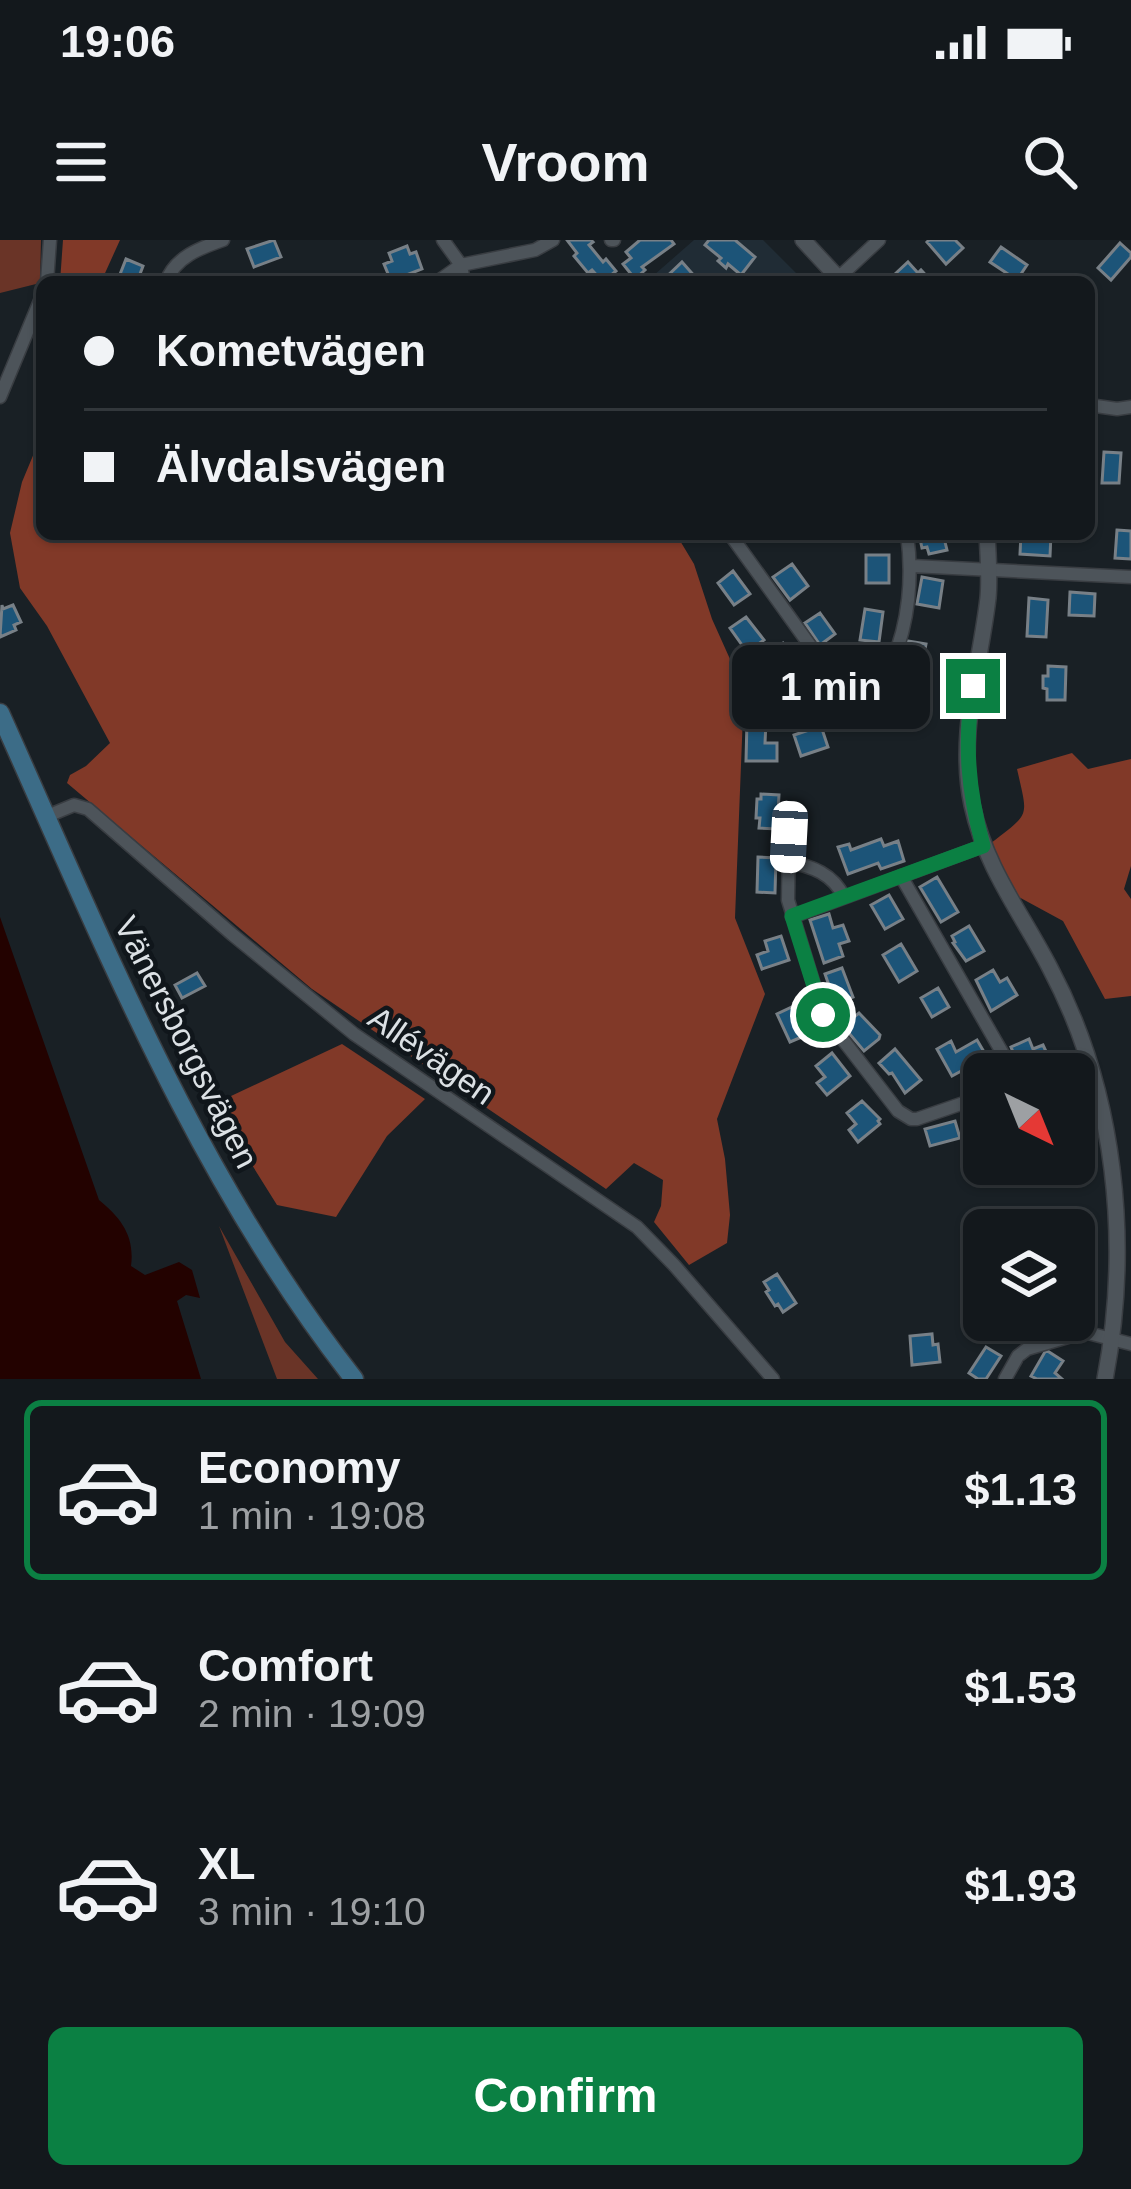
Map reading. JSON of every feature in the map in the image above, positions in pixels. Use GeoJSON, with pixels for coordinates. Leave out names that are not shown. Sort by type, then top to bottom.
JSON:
{"type":"FeatureCollection","features":[{"type":"Feature","properties":{"kind":"main road","name":"Vänersborgsvägen"},"geometry":{"type":"LineString","coordinates":[[0,713],[44,817],[186,1116],[274,1266],[354,1379]]}},
{"type":"Feature","properties":{"kind":"street"},"geometry":{"type":"LineString","coordinates":[[47,276],[50,240]]}},
{"type":"Feature","properties":{"kind":"street"},"geometry":{"type":"LineString","coordinates":[[168,276],[180,261],[224,240]]}},
{"type":"Feature","properties":{"kind":"street"},"geometry":{"type":"LineString","coordinates":[[443,240],[461,265],[463,276]]}},
{"type":"Feature","properties":{"kind":"street"},"geometry":{"type":"LineString","coordinates":[[445,276],[461,265],[535,250],[554,240]]}},
{"type":"Feature","properties":{"kind":"street"},"geometry":{"type":"LineString","coordinates":[[802,240],[834,276]]}},
{"type":"Feature","properties":{"kind":"street"},"geometry":{"type":"LineString","coordinates":[[843,276],[879,240]]}},
{"type":"Feature","properties":{"kind":"street"},"geometry":{"type":"LineString","coordinates":[[0,398],[36,311]]}},
{"type":"Feature","properties":{"kind":"street"},"geometry":{"type":"LineString","coordinates":[[1095,406],[1131,407]]}},
{"type":"Feature","properties":{"kind":"street"},"geometry":{"type":"LineString","coordinates":[[733,540],[832,676]]}},
{"type":"Feature","properties":{"kind":"street"},"geometry":{"type":"LineString","coordinates":[[787,694],[832,676],[846,679],[892,662],[900,643],[912,566],[908,540]]}},
{"type":"Feature","properties":{"kind":"street"},"geometry":{"type":"LineString","coordinates":[[987,540],[988,597],[968,716],[971,802],[983,846],[1084,1038],[1116,1135],[1127,1194],[1129,1290],[1125,1342],[1106,1379]]}},
{"type":"Feature","properties":{"kind":"street"},"geometry":{"type":"LineString","coordinates":[[912,566],[1131,577]]}},
{"type":"Feature","properties":{"kind":"street","name":"Allévägen"},"geometry":{"type":"LineString","coordinates":[[44,817],[74,806],[88,809],[354,1034],[637,1227],[773,1379]]}},
{"type":"Feature","properties":{"kind":"street"},"geometry":{"type":"LineString","coordinates":[[789,837],[788,899],[823,1015],[898,1111],[910,1119],[963,1103]]}},
{"type":"Feature","properties":{"kind":"street"},"geometry":{"type":"LineString","coordinates":[[792,916],[983,846]]}},
{"type":"Feature","properties":{"kind":"street"},"geometry":{"type":"LineString","coordinates":[[788,862],[827,875],[844,897]]}},
{"type":"Feature","properties":{"kind":"street"},"geometry":{"type":"LineString","coordinates":[[901,876],[1002,1053]]}},
{"type":"Feature","properties":{"kind":"street"},"geometry":{"type":"LineString","coordinates":[[1005,1379],[1027,1349],[1088,1333],[1125,1342]]}},
{"type":"Feature","properties":{"kind":"shaded area"},"geometry":{"type":"Polygon","coordinates":[[[0,240],[41,240],[36,284],[0,293],[0,240]]]}},
{"type":"Feature","properties":{"kind":"shaded area"},"geometry":{"type":"Polygon","coordinates":[[[63,240],[120,240],[104,276],[60,276],[63,240]]]}},
{"type":"Feature","properties":{"kind":"shaded area"},"geometry":{"type":"Polygon","coordinates":[[[694,240],[763,240],[799,276],[653,276],[694,240]]]}},
{"type":"Feature","properties":{"kind":"shaded area"},"geometry":{"type":"Polygon","coordinates":[[[36,448],[36,540],[680,540],[694,564],[734,668],[743,714],[735,918],[765,994],[717,1119],[730,1215],[727,1243],[689,1265],[654,1222],[663,1180],[634,1163],[606,1189],[312,989],[67,783],[70,775],[110,743],[47,626],[20,588],[10,533],[36,448]]]}},
{"type":"Feature","properties":{"kind":"shaded area"},"geometry":{"type":"Polygon","coordinates":[[[1072,753],[1088,769],[1131,759],[1131,866],[1124,889],[1131,899],[1131,996],[1105,999],[1063,921],[1015,895],[991,843],[1023,813],[1017,769],[1072,753]]]}},
{"type":"Feature","properties":{"kind":"shaded area"},"geometry":{"type":"Polygon","coordinates":[[[0,917],[99,1200],[128,1237],[131,1266],[145,1275],[179,1262],[192,1270],[200,1298],[186,1295],[177,1301],[201,1379],[0,1379],[0,917]]]}},
{"type":"Feature","properties":{"kind":"shaded area"},"geometry":{"type":"Polygon","coordinates":[[[342,1044],[425,1099],[387,1136],[336,1217],[277,1205],[214,1104],[342,1044]]]}},
{"type":"Feature","properties":{"kind":"shaded area"},"geometry":{"type":"Polygon","coordinates":[[[219,1226],[285,1342],[318,1379],[277,1379],[219,1226]]]}},
{"type":"Feature","properties":{"kind":"building"},"geometry":{"type":"Polygon","coordinates":[[[274,240],[281,257],[254,267],[247,249],[274,240]]]}},
{"type":"Feature","properties":{"kind":"building"},"geometry":{"type":"Polygon","coordinates":[[[567,240],[591,240],[589,245],[616,271],[610,276],[588,273],[574,256],[577,253],[567,240]]]}},
{"type":"Feature","properties":{"kind":"building"},"geometry":{"type":"Polygon","coordinates":[[[640,240],[671,240],[674,244],[642,267],[645,270],[638,276],[623,264],[631,258],[626,252],[640,240]]]}},
{"type":"Feature","properties":{"kind":"building"},"geometry":{"type":"Polygon","coordinates":[[[709,240],[735,240],[755,257],[741,275],[718,261],[721,258],[705,245],[709,240]]]}},
{"type":"Feature","properties":{"kind":"building"},"geometry":{"type":"Polygon","coordinates":[[[929,240],[955,240],[963,248],[946,264],[929,240]]]}},
{"type":"Feature","properties":{"kind":"building"},"geometry":{"type":"Polygon","coordinates":[[[1120,243],[1131,257],[1111,280],[1098,268],[1120,243]]]}},
{"type":"Feature","properties":{"kind":"building"},"geometry":{"type":"Polygon","coordinates":[[[407,246],[410,254],[416,252],[422,269],[389,276],[384,264],[392,261],[389,253],[407,246]]]}},
{"type":"Feature","properties":{"kind":"building"},"geometry":{"type":"Polygon","coordinates":[[[1001,247],[1027,265],[1020,276],[1011,276],[990,262],[1001,247]]]}},
{"type":"Feature","properties":{"kind":"building"},"geometry":{"type":"Polygon","coordinates":[[[126,259],[143,266],[139,276],[119,276],[126,259]]]}},
{"type":"Feature","properties":{"kind":"building"},"geometry":{"type":"Polygon","coordinates":[[[682,262],[694,276],[667,276],[682,262]]]}},
{"type":"Feature","properties":{"kind":"building"},"geometry":{"type":"Polygon","coordinates":[[[908,262],[926,276],[897,276],[908,262]]]}},
{"type":"Feature","properties":{"kind":"building"},"geometry":{"type":"Polygon","coordinates":[[[1104,452],[1121,453],[1119,483],[1102,483],[1104,452]]]}},
{"type":"Feature","properties":{"kind":"building"},"geometry":{"type":"Polygon","coordinates":[[[1117,530],[1131,531],[1131,559],[1115,558],[1117,530]]]}},
{"type":"Feature","properties":{"kind":"building"},"geometry":{"type":"Polygon","coordinates":[[[920,540],[944,540],[947,550],[929,554],[927,547],[922,548],[920,540]]]}},
{"type":"Feature","properties":{"kind":"building"},"geometry":{"type":"Polygon","coordinates":[[[1021,540],[1051,540],[1050,556],[1020,554],[1021,540]]]}},
{"type":"Feature","properties":{"kind":"building"},"geometry":{"type":"Polygon","coordinates":[[[866,555],[889,555],[889,583],[866,583],[866,555]]]}},
{"type":"Feature","properties":{"kind":"building"},"geometry":{"type":"Polygon","coordinates":[[[792,564],[808,586],[790,600],[773,577],[792,564]]]}},
{"type":"Feature","properties":{"kind":"building"},"geometry":{"type":"Polygon","coordinates":[[[733,571],[750,594],[734,605],[718,583],[733,571]]]}},
{"type":"Feature","properties":{"kind":"building"},"geometry":{"type":"Polygon","coordinates":[[[922,577],[943,581],[939,608],[917,604],[922,577]]]}},
{"type":"Feature","properties":{"kind":"building"},"geometry":{"type":"Polygon","coordinates":[[[1070,592],[1095,594],[1094,616],[1069,615],[1070,592]]]}},
{"type":"Feature","properties":{"kind":"building"},"geometry":{"type":"Polygon","coordinates":[[[1029,598],[1048,600],[1046,637],[1027,636],[1029,598]]]}},
{"type":"Feature","properties":{"kind":"building"},"geometry":{"type":"Polygon","coordinates":[[[2,605],[3,609],[13,605],[21,622],[14,625],[16,630],[0,637],[2,605]]]}},
{"type":"Feature","properties":{"kind":"building"},"geometry":{"type":"Polygon","coordinates":[[[865,609],[883,612],[879,642],[860,640],[865,609]]]}},
{"type":"Feature","properties":{"kind":"building"},"geometry":{"type":"Polygon","coordinates":[[[820,613],[835,634],[820,645],[805,623],[820,613]]]}},
{"type":"Feature","properties":{"kind":"building"},"geometry":{"type":"Polygon","coordinates":[[[746,617],[764,640],[747,652],[730,628],[746,617]]]}},
{"type":"Feature","properties":{"kind":"building"},"geometry":{"type":"Polygon","coordinates":[[[908,641],[926,644],[920,676],[902,673],[908,641]]]}},
{"type":"Feature","properties":{"kind":"building"},"geometry":{"type":"Polygon","coordinates":[[[783,643],[800,668],[785,679],[767,654],[783,643]]]}},
{"type":"Feature","properties":{"kind":"building"},"geometry":{"type":"Polygon","coordinates":[[[1048,666],[1066,667],[1065,700],[1047,700],[1043,676],[1048,676],[1048,666]]]}},
{"type":"Feature","properties":{"kind":"building"},"geometry":{"type":"Polygon","coordinates":[[[771,693],[776,706],[750,715],[745,702],[771,693]]]}},
{"type":"Feature","properties":{"kind":"building"},"geometry":{"type":"Polygon","coordinates":[[[870,695],[881,719],[862,729],[850,705],[870,695]]]}},
{"type":"Feature","properties":{"kind":"building"},"geometry":{"type":"Polygon","coordinates":[[[747,721],[766,722],[765,743],[777,743],[777,761],[746,761],[747,721]]]}},
{"type":"Feature","properties":{"kind":"building"},"geometry":{"type":"Polygon","coordinates":[[[821,726],[828,747],[801,756],[794,735],[821,726]]]}},
{"type":"Feature","properties":{"kind":"building"},"geometry":{"type":"Polygon","coordinates":[[[761,794],[779,795],[777,829],[759,828],[757,799],[761,794]]]}},
{"type":"Feature","properties":{"kind":"building"},"geometry":{"type":"Polygon","coordinates":[[[881,839],[884,846],[898,841],[904,861],[881,869],[878,863],[848,874],[838,847],[849,844],[851,850],[881,839]]]}},
{"type":"Feature","properties":{"kind":"building"},"geometry":{"type":"Polygon","coordinates":[[[758,857],[776,858],[775,893],[757,892],[758,857]]]}},
{"type":"Feature","properties":{"kind":"building"},"geometry":{"type":"Polygon","coordinates":[[[937,877],[958,912],[941,922],[920,887],[937,877]]]}},
{"type":"Feature","properties":{"kind":"building"},"geometry":{"type":"Polygon","coordinates":[[[889,895],[903,919],[885,929],[871,905],[889,895]]]}},
{"type":"Feature","properties":{"kind":"building"},"geometry":{"type":"Polygon","coordinates":[[[829,914],[833,928],[843,925],[849,941],[839,944],[843,956],[824,963],[810,920],[829,914]]]}},
{"type":"Feature","properties":{"kind":"building"},"geometry":{"type":"Polygon","coordinates":[[[969,926],[984,951],[966,961],[952,936],[969,926]]]}},
{"type":"Feature","properties":{"kind":"building"},"geometry":{"type":"Polygon","coordinates":[[[781,936],[789,960],[762,969],[757,955],[768,951],[765,941],[781,936]]]}},
{"type":"Feature","properties":{"kind":"building"},"geometry":{"type":"Polygon","coordinates":[[[901,944],[917,971],[899,982],[883,955],[901,944]]]}},
{"type":"Feature","properties":{"kind":"building"},"geometry":{"type":"Polygon","coordinates":[[[842,968],[853,997],[835,1003],[825,974],[842,968]]]}},
{"type":"Feature","properties":{"kind":"building"},"geometry":{"type":"Polygon","coordinates":[[[993,970],[1000,982],[1007,978],[1017,995],[991,1011],[976,980],[993,970]]]}},
{"type":"Feature","properties":{"kind":"building"},"geometry":{"type":"Polygon","coordinates":[[[197,973],[205,986],[182,998],[175,985],[197,973]]]}},
{"type":"Feature","properties":{"kind":"building"},"geometry":{"type":"Polygon","coordinates":[[[938,988],[949,1007],[932,1017],[921,998],[938,988]]]}},
{"type":"Feature","properties":{"kind":"building"},"geometry":{"type":"Polygon","coordinates":[[[796,1005],[809,1034],[790,1042],[777,1014],[796,1005]]]}},
{"type":"Feature","properties":{"kind":"building"},"geometry":{"type":"Polygon","coordinates":[[[859,1013],[880,1035],[864,1051],[843,1026],[859,1013]]]}},
{"type":"Feature","properties":{"kind":"building"},"geometry":{"type":"Polygon","coordinates":[[[1029,1039],[1033,1049],[1043,1045],[1047,1053],[1013,1053],[1011,1047],[1029,1039]]]}},
{"type":"Feature","properties":{"kind":"building"},"geometry":{"type":"Polygon","coordinates":[[[977,1040],[985,1053],[963,1053],[963,1070],[952,1076],[937,1049],[951,1041],[956,1052],[977,1040]]]}},
{"type":"Feature","properties":{"kind":"building"},"geometry":{"type":"Polygon","coordinates":[[[895,1049],[921,1080],[905,1093],[879,1063],[895,1049]]]}},
{"type":"Feature","properties":{"kind":"building"},"geometry":{"type":"Polygon","coordinates":[[[832,1053],[850,1076],[827,1095],[817,1083],[825,1077],[816,1066],[832,1053]]]}},
{"type":"Feature","properties":{"kind":"building"},"geometry":{"type":"Polygon","coordinates":[[[862,1101],[880,1124],[858,1142],[849,1130],[856,1124],[847,1113],[862,1101]]]}},
{"type":"Feature","properties":{"kind":"building"},"geometry":{"type":"Polygon","coordinates":[[[955,1121],[960,1138],[930,1146],[925,1129],[955,1121]]]}},
{"type":"Feature","properties":{"kind":"building"},"geometry":{"type":"Polygon","coordinates":[[[777,1274],[796,1303],[783,1312],[766,1292],[764,1282],[777,1274]]]}},
{"type":"Feature","properties":{"kind":"building"},"geometry":{"type":"Polygon","coordinates":[[[932,1334],[940,1362],[912,1365],[910,1336],[932,1334]]]}},
{"type":"Feature","properties":{"kind":"building"},"geometry":{"type":"Polygon","coordinates":[[[986,1347],[1001,1356],[986,1379],[978,1379],[969,1373],[986,1347]]]}},
{"type":"Feature","properties":{"kind":"building"},"geometry":{"type":"Polygon","coordinates":[[[1046,1350],[1063,1361],[1055,1373],[1062,1379],[1031,1376],[1046,1350]]]}},
{"type":"Feature","properties":{"kind":"route"},"geometry":{"type":"LineString","coordinates":[[823,1015],[792,916],[983,846],[967,766],[973,686]]}}]}
